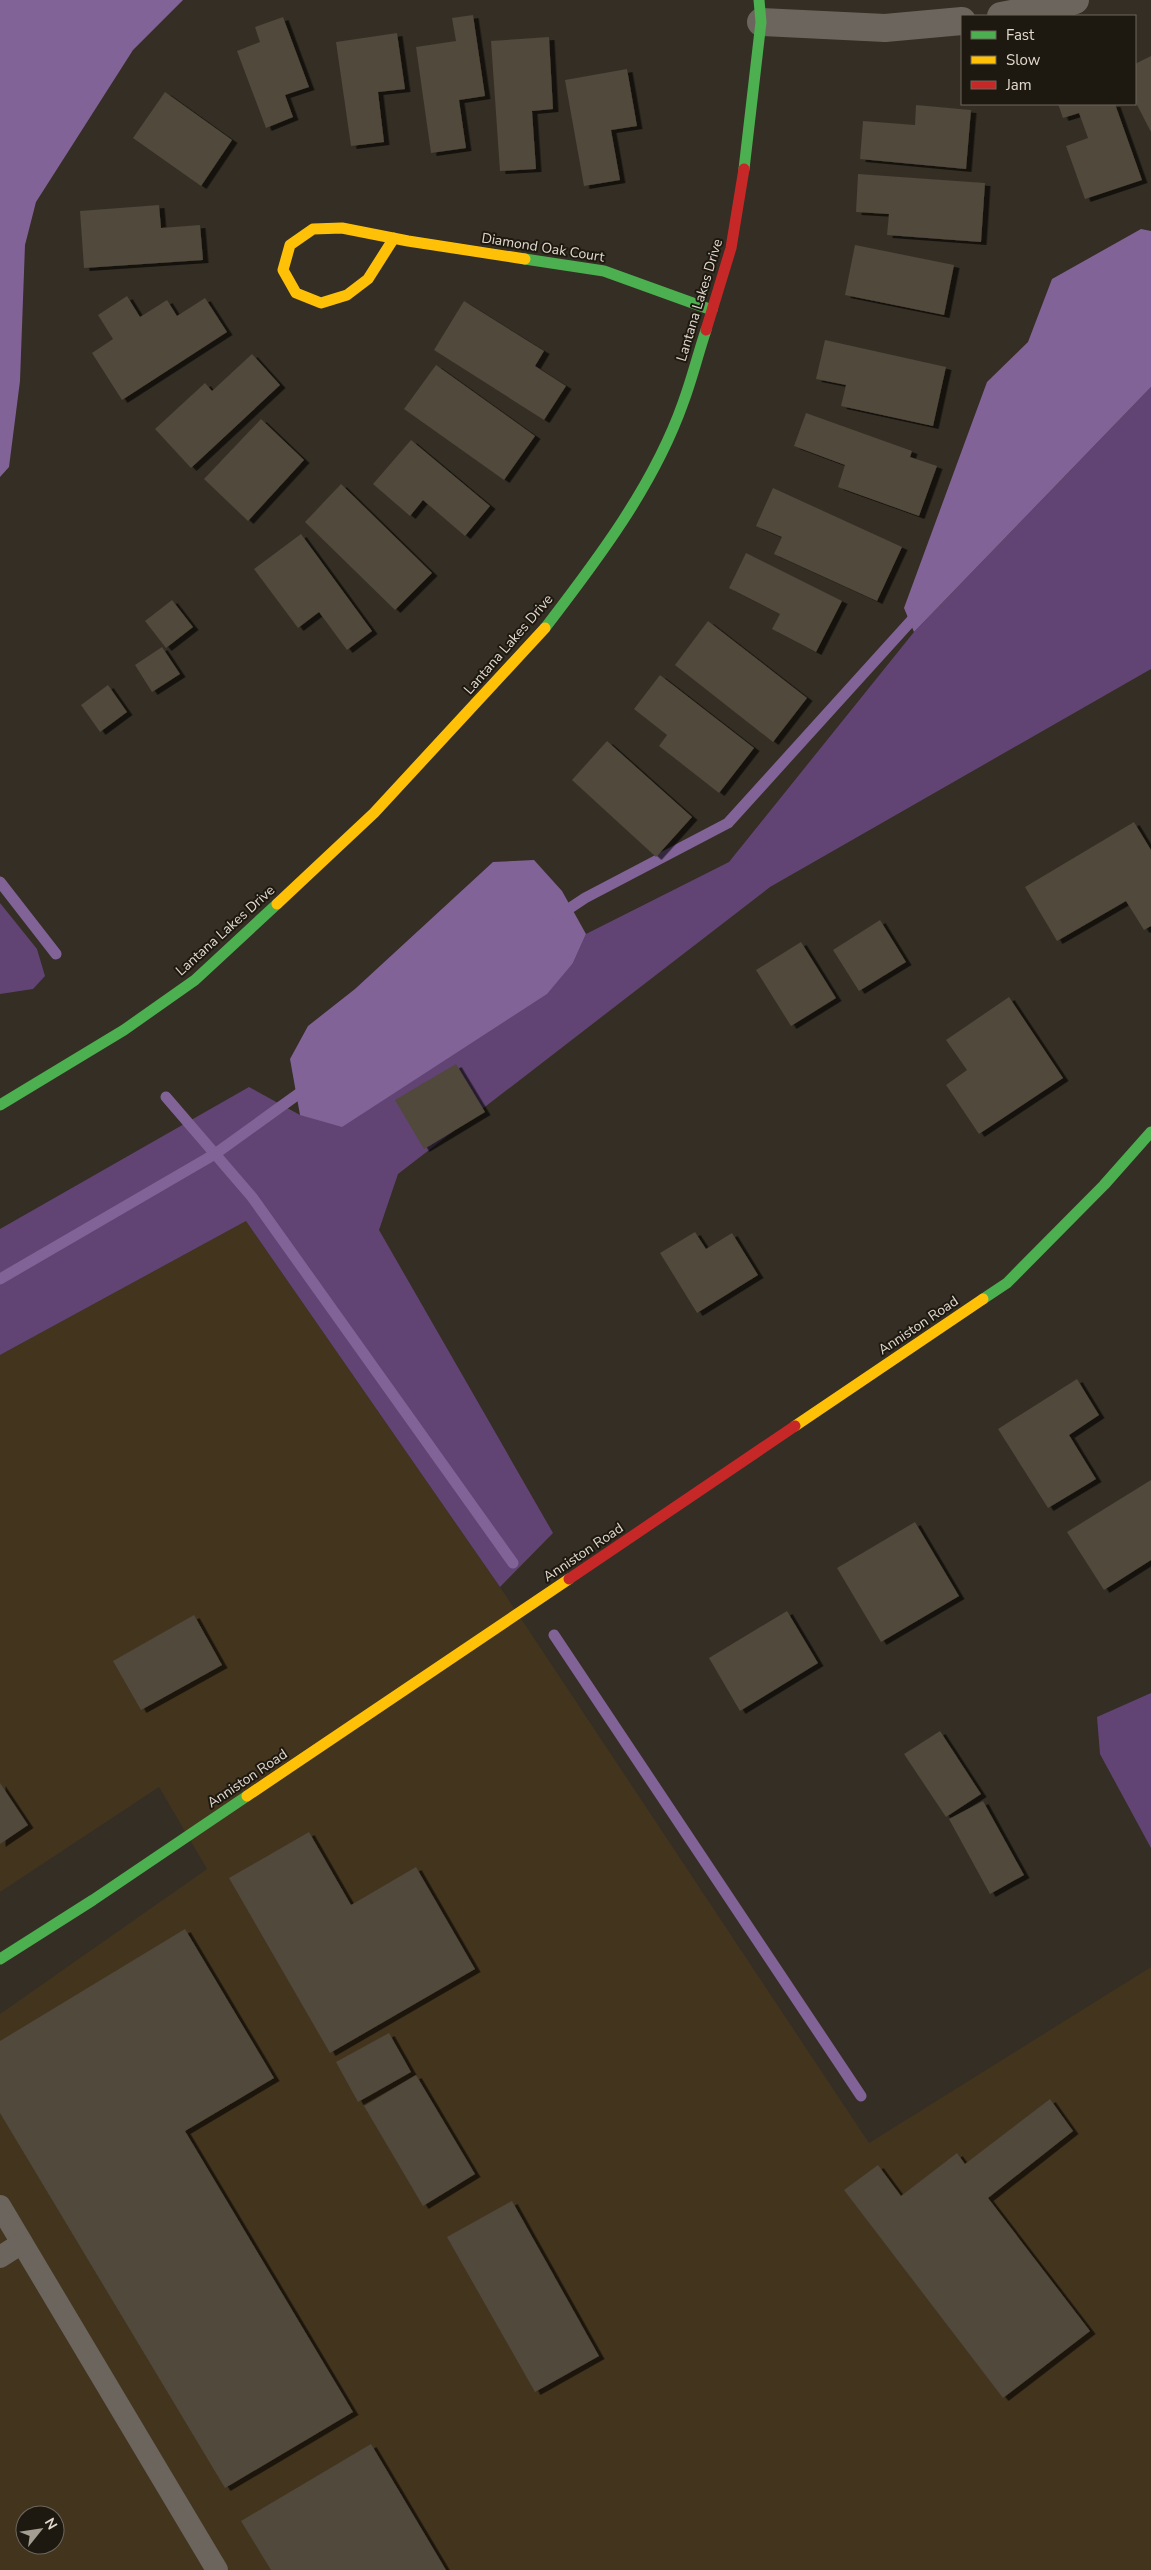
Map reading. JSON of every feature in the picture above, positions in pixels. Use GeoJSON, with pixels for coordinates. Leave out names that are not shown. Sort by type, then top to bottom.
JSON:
{"type":"FeatureCollection","features":[{"type":"Feature","properties":{"kind":"street"},"geometry":{"type":"LineString","coordinates":[[1006,15],[1064,4],[1075,0]]}},
{"type":"Feature","properties":{"kind":"street"},"geometry":{"type":"LineString","coordinates":[[760,11],[885,28],[961,21]]}},
{"type":"Feature","properties":{"kind":"street","name":"Lantana Lakes Drive"},"geometry":{"type":"LineString","coordinates":[[0,1105],[124,1030],[195,980],[374,813],[537,638],[604,552],[649,477],[683,404],[731,248],[740,200],[760,11]]}},
{"type":"Feature","properties":{"kind":"street","name":"Diamond Oak Court"},"geometry":{"type":"LineString","coordinates":[[394,238],[368,279],[347,295],[321,303],[296,293],[283,270],[290,245],[313,229],[342,228],[604,271],[712,310]]}},
{"type":"Feature","properties":{"kind":"street","name":"Anniston Road"},"geometry":{"type":"LineString","coordinates":[[0,1959],[100,1896],[1007,1283],[1104,1185],[1151,1132]]}},
{"type":"Feature","properties":{"kind":"lane"},"geometry":{"type":"LineString","coordinates":[[0,2206],[217,2570]]}},
{"type":"Feature","properties":{"kind":"lane"},"geometry":{"type":"LineString","coordinates":[[0,2257],[22,2243]]}},
{"type":"Feature","properties":{"kind":"shaded area"},"geometry":{"type":"Polygon","coordinates":[[[0,0],[183,0],[133,50],[36,202],[25,245],[20,381],[9,467],[0,477],[0,0]]]}},
{"type":"Feature","properties":{"kind":"shaded area"},"geometry":{"type":"Polygon","coordinates":[[[1141,229],[1151,231],[1151,387],[914,632],[904,608],[987,382],[1028,342],[1052,279],[1141,229]]]}},
{"type":"Feature","properties":{"kind":"shaded area"},"geometry":{"type":"Polygon","coordinates":[[[1151,387],[1151,669],[770,887],[398,1174],[379,1230],[553,1533],[500,1587],[246,1221],[0,1355],[0,1229],[249,1087],[300,1115],[573,963],[586,934],[729,862],[914,632],[1151,387]]]}},
{"type":"Feature","properties":{"kind":"shaded area"},"geometry":{"type":"Polygon","coordinates":[[[534,860],[562,891],[586,934],[573,963],[547,994],[342,1127],[300,1115],[290,1059],[308,1026],[355,989],[493,862],[534,860]]]}},
{"type":"Feature","properties":{"kind":"shaded area"},"geometry":{"type":"Polygon","coordinates":[[[0,903],[37,949],[45,976],[33,989],[0,994],[0,903]]]}},
{"type":"Feature","properties":{"kind":"shaded area"},"geometry":{"type":"Polygon","coordinates":[[[246,1221],[500,1587],[869,2143],[1151,1967],[1151,2570],[0,2570],[0,2014],[207,1869],[159,1787],[0,1892],[0,1355],[246,1221]]]}},
{"type":"Feature","properties":{"kind":"shaded area"},"geometry":{"type":"Polygon","coordinates":[[[1151,1693],[1151,1848],[1100,1754],[1097,1717],[1151,1693]]]}},
{"type":"Feature","properties":{"kind":"building"},"geometry":{"type":"Polygon","coordinates":[[[473,15],[485,96],[459,100],[466,148],[431,153],[416,47],[456,41],[452,18],[473,15]]]}},
{"type":"Feature","properties":{"kind":"building"},"geometry":{"type":"Polygon","coordinates":[[[283,17],[309,87],[285,95],[293,117],[266,128],[237,51],[260,42],[255,27],[283,17]]]}},
{"type":"Feature","properties":{"kind":"building"},"geometry":{"type":"Polygon","coordinates":[[[397,33],[405,89],[378,92],[384,142],[351,146],[336,42],[397,33]]]}},
{"type":"Feature","properties":{"kind":"building"},"geometry":{"type":"Polygon","coordinates":[[[549,37],[553,109],[532,111],[536,169],[500,171],[491,41],[549,37]]]}},
{"type":"Feature","properties":{"kind":"building"},"geometry":{"type":"Polygon","coordinates":[[[1151,56],[1151,132],[1136,103],[1136,64],[1151,56]]]}},
{"type":"Feature","properties":{"kind":"building"},"geometry":{"type":"Polygon","coordinates":[[[627,69],[637,126],[611,130],[620,180],[584,186],[565,80],[627,69]]]}},
{"type":"Feature","properties":{"kind":"building"},"geometry":{"type":"Polygon","coordinates":[[[165,92],[232,140],[201,186],[133,138],[165,92]]]}},
{"type":"Feature","properties":{"kind":"building"},"geometry":{"type":"Polygon","coordinates":[[[916,105],[971,110],[966,169],[860,159],[863,121],[915,125],[916,105]]]}},
{"type":"Feature","properties":{"kind":"building"},"geometry":{"type":"Polygon","coordinates":[[[1058,105],[1115,105],[1142,180],[1085,199],[1066,146],[1088,138],[1079,113],[1063,118],[1058,105]]]}},
{"type":"Feature","properties":{"kind":"building"},"geometry":{"type":"Polygon","coordinates":[[[858,174],[985,183],[981,242],[887,235],[889,214],[856,212],[858,174]]]}},
{"type":"Feature","properties":{"kind":"building"},"geometry":{"type":"Polygon","coordinates":[[[159,205],[161,228],[200,225],[203,260],[84,268],[80,211],[159,205]]]}},
{"type":"Feature","properties":{"kind":"building"},"geometry":{"type":"Polygon","coordinates":[[[855,245],[954,265],[944,315],[845,295],[855,245]]]}},
{"type":"Feature","properties":{"kind":"building"},"geometry":{"type":"Polygon","coordinates":[[[127,296],[140,317],[167,300],[177,316],[205,298],[227,332],[122,400],[92,353],[113,339],[98,315],[127,296]]]}},
{"type":"Feature","properties":{"kind":"building"},"geometry":{"type":"Polygon","coordinates":[[[464,301],[544,351],[535,366],[566,386],[544,420],[434,350],[464,301]]]}},
{"type":"Feature","properties":{"kind":"building"},"geometry":{"type":"Polygon","coordinates":[[[825,340],[946,367],[933,426],[841,406],[846,385],[816,379],[825,340]]]}},
{"type":"Feature","properties":{"kind":"building"},"geometry":{"type":"Polygon","coordinates":[[[252,354],[280,385],[191,468],[155,429],[205,383],[212,391],[252,354]]]}},
{"type":"Feature","properties":{"kind":"building"},"geometry":{"type":"Polygon","coordinates":[[[436,365],[535,436],[504,480],[404,409],[436,365]]]}},
{"type":"Feature","properties":{"kind":"building"},"geometry":{"type":"Polygon","coordinates":[[[806,413],[912,451],[910,457],[937,466],[919,516],[838,487],[845,465],[794,446],[806,413]]]}},
{"type":"Feature","properties":{"kind":"building"},"geometry":{"type":"Polygon","coordinates":[[[261,419],[304,460],[248,521],[204,479],[261,419]]]}},
{"type":"Feature","properties":{"kind":"building"},"geometry":{"type":"Polygon","coordinates":[[[411,440],[490,506],[465,536],[423,500],[410,516],[373,484],[411,440]]]}},
{"type":"Feature","properties":{"kind":"building"},"geometry":{"type":"Polygon","coordinates":[[[341,484],[432,573],[395,610],[305,522],[341,484]]]}},
{"type":"Feature","properties":{"kind":"building"},"geometry":{"type":"Polygon","coordinates":[[[773,488],[902,547],[877,601],[774,554],[782,537],[756,526],[773,488]]]}},
{"type":"Feature","properties":{"kind":"building"},"geometry":{"type":"Polygon","coordinates":[[[301,534],[372,631],[347,650],[319,612],[298,628],[254,569],[301,534]]]}},
{"type":"Feature","properties":{"kind":"building"},"geometry":{"type":"Polygon","coordinates":[[[746,553],[842,601],[816,652],[772,629],[780,614],[729,588],[746,553]]]}},
{"type":"Feature","properties":{"kind":"building"},"geometry":{"type":"Polygon","coordinates":[[[172,600],[193,627],[166,648],[145,621],[172,600]]]}},
{"type":"Feature","properties":{"kind":"building"},"geometry":{"type":"Polygon","coordinates":[[[708,621],[807,698],[773,742],[675,665],[708,621]]]}},
{"type":"Feature","properties":{"kind":"building"},"geometry":{"type":"Polygon","coordinates":[[[162,647],[180,674],[152,692],[135,665],[162,647]]]}},
{"type":"Feature","properties":{"kind":"building"},"geometry":{"type":"Polygon","coordinates":[[[660,675],[754,748],[719,793],[659,746],[667,735],[634,709],[660,675]]]}},
{"type":"Feature","properties":{"kind":"building"},"geometry":{"type":"Polygon","coordinates":[[[108,685],[127,712],[100,732],[81,705],[108,685]]]}},
{"type":"Feature","properties":{"kind":"building"},"geometry":{"type":"Polygon","coordinates":[[[607,741],[692,817],[656,857],[572,780],[607,741]]]}},
{"type":"Feature","properties":{"kind":"building"},"geometry":{"type":"Polygon","coordinates":[[[1134,822],[1151,850],[1151,926],[1144,930],[1126,901],[1057,941],[1025,887],[1134,822]]]}},
{"type":"Feature","properties":{"kind":"building"},"geometry":{"type":"Polygon","coordinates":[[[880,920],[906,962],[859,991],[833,950],[880,920]]]}},
{"type":"Feature","properties":{"kind":"building"},"geometry":{"type":"Polygon","coordinates":[[[801,942],[836,998],[791,1026],[756,970],[801,942]]]}},
{"type":"Feature","properties":{"kind":"building"},"geometry":{"type":"Polygon","coordinates":[[[1009,997],[1063,1078],[979,1134],[946,1085],[967,1070],[946,1040],[1009,997]]]}},
{"type":"Feature","properties":{"kind":"building"},"geometry":{"type":"Polygon","coordinates":[[[456,1064],[485,1112],[424,1149],[395,1100],[456,1064]]]}},
{"type":"Feature","properties":{"kind":"building"},"geometry":{"type":"Polygon","coordinates":[[[695,1232],[706,1249],[732,1233],[758,1275],[697,1313],[660,1253],[695,1232]]]}},
{"type":"Feature","properties":{"kind":"building"},"geometry":{"type":"Polygon","coordinates":[[[1077,1379],[1099,1415],[1069,1435],[1096,1479],[1048,1508],[998,1429],[1077,1379]]]}},
{"type":"Feature","properties":{"kind":"building"},"geometry":{"type":"Polygon","coordinates":[[[1151,1480],[1151,1560],[1104,1590],[1067,1532],[1151,1480]]]}},
{"type":"Feature","properties":{"kind":"building"},"geometry":{"type":"Polygon","coordinates":[[[915,1522],[959,1596],[881,1642],[837,1568],[915,1522]]]}},
{"type":"Feature","properties":{"kind":"building"},"geometry":{"type":"Polygon","coordinates":[[[787,1611],[818,1663],[740,1711],[709,1658],[787,1611]]]}},
{"type":"Feature","properties":{"kind":"building"},"geometry":{"type":"Polygon","coordinates":[[[194,1615],[222,1665],[141,1710],[113,1661],[194,1615]]]}},
{"type":"Feature","properties":{"kind":"building"},"geometry":{"type":"Polygon","coordinates":[[[940,1731],[981,1794],[946,1817],[904,1754],[940,1731]]]}},
{"type":"Feature","properties":{"kind":"building"},"geometry":{"type":"Polygon","coordinates":[[[0,1783],[28,1825],[0,1844],[0,1783]]]}},
{"type":"Feature","properties":{"kind":"building"},"geometry":{"type":"Polygon","coordinates":[[[983,1801],[1024,1875],[990,1894],[949,1819],[983,1801]]]}},
{"type":"Feature","properties":{"kind":"building"},"geometry":{"type":"Polygon","coordinates":[[[309,1832],[351,1905],[416,1867],[475,1969],[330,2053],[229,1878],[309,1832]]]}},
{"type":"Feature","properties":{"kind":"building"},"geometry":{"type":"Polygon","coordinates":[[[185,1929],[274,2078],[185,2131],[353,2412],[225,2488],[0,2113],[0,2041],[185,1929]]]}},
{"type":"Feature","properties":{"kind":"building"},"geometry":{"type":"Polygon","coordinates":[[[389,2033],[411,2072],[358,2102],[336,2062],[389,2033]]]}},
{"type":"Feature","properties":{"kind":"building"},"geometry":{"type":"Polygon","coordinates":[[[416,2075],[475,2174],[423,2206],[364,2106],[416,2075]]]}},
{"type":"Feature","properties":{"kind":"building"},"geometry":{"type":"Polygon","coordinates":[[[1050,2099],[1073,2131],[988,2198],[1090,2331],[1003,2398],[844,2190],[878,2165],[901,2196],[957,2153],[965,2164],[1050,2099]]]}},
{"type":"Feature","properties":{"kind":"building"},"geometry":{"type":"Polygon","coordinates":[[[512,2201],[599,2356],[535,2392],[447,2237],[512,2201]]]}},
{"type":"Feature","properties":{"kind":"building"},"geometry":{"type":"Polygon","coordinates":[[[371,2444],[446,2570],[271,2570],[241,2521],[371,2444]]]}},
{"type":"Feature","properties":{"kind":"waterway"},"geometry":{"type":"LineString","coordinates":[[558,916],[585,898],[728,823],[920,611]]}},
{"type":"Feature","properties":{"kind":"waterway"},"geometry":{"type":"LineString","coordinates":[[0,882],[56,954]]}},
{"type":"Feature","properties":{"kind":"waterway"},"geometry":{"type":"LineString","coordinates":[[0,1279],[215,1154],[308,1087]]}},
{"type":"Feature","properties":{"kind":"waterway"},"geometry":{"type":"LineString","coordinates":[[166,1097],[252,1197],[513,1563]]}},
{"type":"Feature","properties":{"kind":"waterway"},"geometry":{"type":"LineString","coordinates":[[554,1635],[861,2096]]}},
{"type":"Feature","properties":{"kind":"traffic: fast"},"geometry":{"type":"LineString","coordinates":[[744,169],[761,22],[759,0]]}},
{"type":"Feature","properties":{"kind":"traffic: fast"},"geometry":{"type":"LineString","coordinates":[[525,259],[604,271],[712,310]]}},
{"type":"Feature","properties":{"kind":"traffic: fast"},"geometry":{"type":"LineString","coordinates":[[545,628],[604,548],[641,492],[657,463],[683,403],[706,330]]}},
{"type":"Feature","properties":{"kind":"traffic: fast"},"geometry":{"type":"LineString","coordinates":[[0,1105],[124,1030],[195,980],[277,904]]}},
{"type":"Feature","properties":{"kind":"traffic: fast"},"geometry":{"type":"LineString","coordinates":[[983,1299],[1007,1283],[1104,1185],[1151,1132]]}},
{"type":"Feature","properties":{"kind":"traffic: fast"},"geometry":{"type":"LineString","coordinates":[[0,1959],[93,1900],[247,1796]]}},
{"type":"Feature","properties":{"kind":"traffic: slow"},"geometry":{"type":"LineString","coordinates":[[394,238],[368,279],[347,295],[321,303],[296,293],[283,270],[290,245],[313,229],[342,228],[408,241],[525,259]]}},
{"type":"Feature","properties":{"kind":"traffic: slow"},"geometry":{"type":"LineString","coordinates":[[277,904],[374,813],[545,628]]}},
{"type":"Feature","properties":{"kind":"traffic: slow"},"geometry":{"type":"LineString","coordinates":[[795,1426],[983,1299]]}},
{"type":"Feature","properties":{"kind":"traffic: slow"},"geometry":{"type":"LineString","coordinates":[[247,1796],[569,1579]]}},
{"type":"Feature","properties":{"kind":"traffic: jam"},"geometry":{"type":"LineString","coordinates":[[706,330],[731,248],[744,169]]}},
{"type":"Feature","properties":{"kind":"traffic: jam"},"geometry":{"type":"LineString","coordinates":[[569,1579],[795,1426]]}}]}
